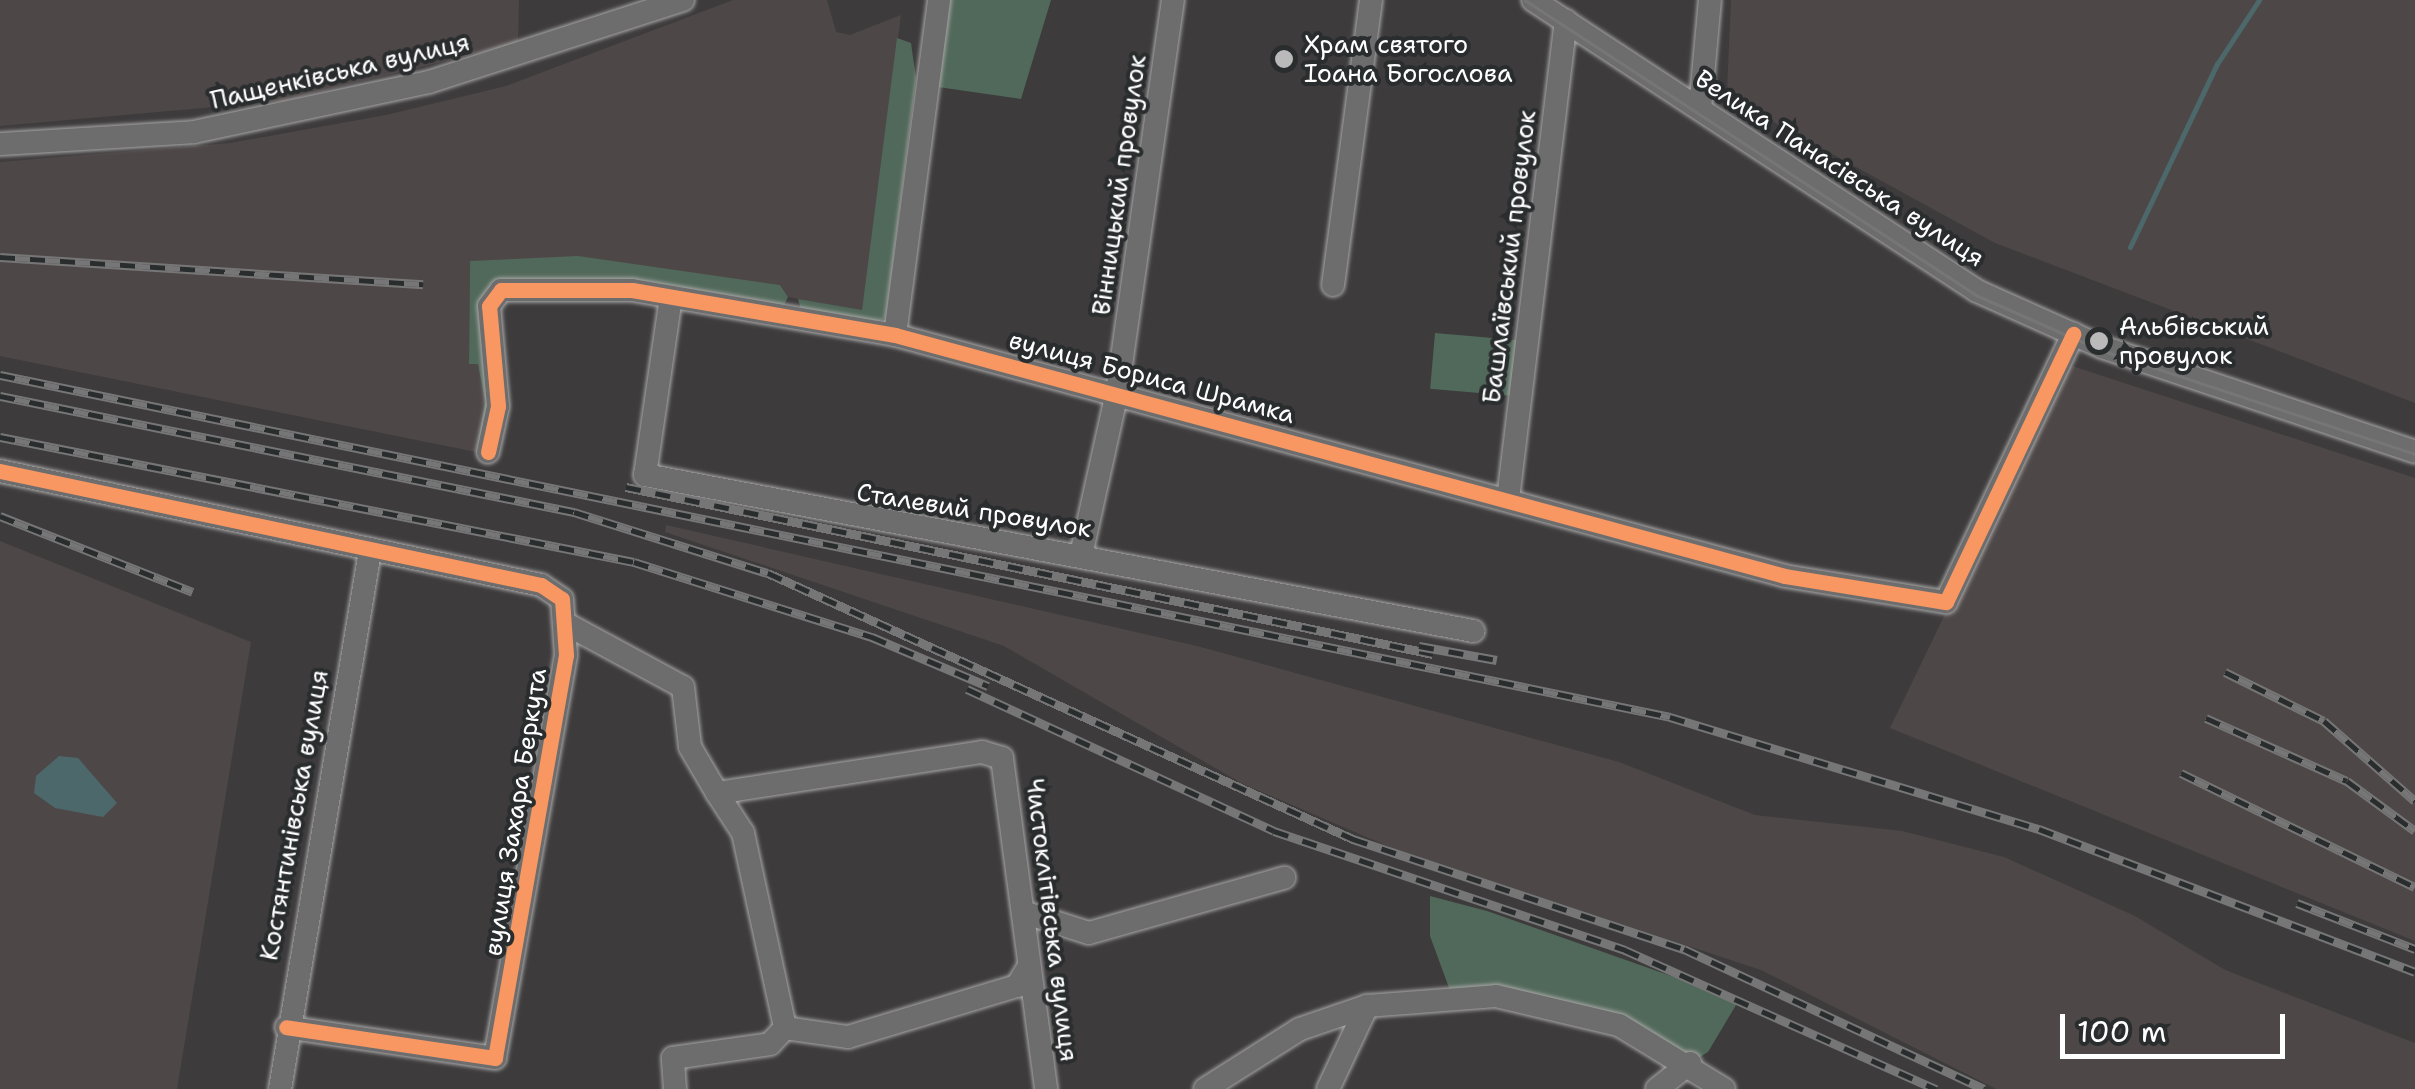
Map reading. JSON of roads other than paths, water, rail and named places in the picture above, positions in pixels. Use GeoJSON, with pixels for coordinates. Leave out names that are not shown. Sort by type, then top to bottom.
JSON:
{"type":"FeatureCollection","features":[{"type":"Feature","properties":{"kind":"street","name":"Пащенківська вулиця"},"geometry":{"type":"LineString","coordinates":[[0,144],[230,124],[429,82],[682,0]]}},
{"type":"Feature","properties":{"kind":"street"},"geometry":{"type":"LineString","coordinates":[[894,335],[939,0]]}},
{"type":"Feature","properties":{"kind":"street","name":"Вінницький провулок"},"geometry":{"type":"LineString","coordinates":[[1081,554],[1117,393],[1173,0]]}},
{"type":"Feature","properties":{"kind":"street"},"geometry":{"type":"LineString","coordinates":[[1332,285],[1371,0]]}},
{"type":"Feature","properties":{"kind":"street","name":"Велика Панасівська вулиця"},"geometry":{"type":"LineString","coordinates":[[1533,0],[1940,270],[2072,334],[2415,452]]}},
{"type":"Feature","properties":{"kind":"street"},"geometry":{"type":"LineString","coordinates":[[1700,109],[1710,0]]}},
{"type":"Feature","properties":{"kind":"street","name":"Башлаївський провулок"},"geometry":{"type":"LineString","coordinates":[[1508,500],[1566,22]]}},
{"type":"Feature","properties":{"kind":"street","name":"вулиця Бориса Шрамка"},"geometry":{"type":"LineString","coordinates":[[488,452],[498,406],[489,306],[501,290],[671,297],[894,335],[1785,576],[1946,602],[2072,334]]}},
{"type":"Feature","properties":{"kind":"street","name":"Сталевий провулок"},"geometry":{"type":"LineString","coordinates":[[671,297],[645,475],[905,531],[1081,554],[1473,630]]}},
{"type":"Feature","properties":{"kind":"street"},"geometry":{"type":"LineString","coordinates":[[0,471],[541,586],[562,599],[570,626],[683,687],[690,748],[743,833],[785,1028]]}},
{"type":"Feature","properties":{"kind":"street","name":"Костянтинівська вулиця"},"geometry":{"type":"LineString","coordinates":[[280,1089],[286,1027],[370,551]]}},
{"type":"Feature","properties":{"kind":"street","name":"вулиця Захара Беркута"},"geometry":{"type":"LineString","coordinates":[[286,1027],[496,1058],[570,626]]}},
{"type":"Feature","properties":{"kind":"street","name":"Чистоклітівська вулиця"},"geometry":{"type":"LineString","coordinates":[[717,793],[982,752],[1002,758],[1046,1089]]}},
{"type":"Feature","properties":{"kind":"street"},"geometry":{"type":"LineString","coordinates":[[1023,912],[1089,934],[1284,878]]}},
{"type":"Feature","properties":{"kind":"street"},"geometry":{"type":"LineString","coordinates":[[785,1028],[848,1037],[1017,986],[1028,968]]}},
{"type":"Feature","properties":{"kind":"street"},"geometry":{"type":"LineString","coordinates":[[1205,1089],[1300,1028],[1367,1006],[1496,996],[1584,1012],[1690,1062],[1724,1089]]}},
{"type":"Feature","properties":{"kind":"street"},"geometry":{"type":"LineString","coordinates":[[1328,1089],[1367,1006]]}},
{"type":"Feature","properties":{"kind":"street"},"geometry":{"type":"LineString","coordinates":[[676,1089],[673,1058],[770,1044],[785,1028]]}},
{"type":"Feature","properties":{"kind":"street"},"geometry":{"type":"LineString","coordinates":[[1656,1089],[1690,1062]]}},
{"type":"Feature","properties":{"kind":"water"},"geometry":{"type":"Polygon","coordinates":[[[59,756],[78,758],[117,803],[103,817],[55,808],[34,793],[36,776],[59,756]]]}},
{"type":"Feature","properties":{"kind":"waterway"},"geometry":{"type":"LineString","coordinates":[[2130,247],[2217,64],[2259,0]]}},
{"type":"Feature","properties":{"kind":"tram line"},"geometry":{"type":"LineString","coordinates":[[1525,0],[1978,296],[2101,350],[2415,454]]}},
{"type":"Feature","properties":{"kind":"railway"},"geometry":{"type":"LineString","coordinates":[[0,257],[423,284]]}},
{"type":"Feature","properties":{"kind":"railway"},"geometry":{"type":"LineString","coordinates":[[0,375],[1670,717],[2039,829],[2415,972]]}},
{"type":"Feature","properties":{"kind":"railway"},"geometry":{"type":"LineString","coordinates":[[0,396],[574,512],[768,573],[1353,839],[1684,949],[1984,1089]]}},
{"type":"Feature","properties":{"kind":"railway"},"geometry":{"type":"LineString","coordinates":[[0,437],[634,562],[872,637],[988,686]]}},
{"type":"Feature","properties":{"kind":"railway"},"geometry":{"type":"LineString","coordinates":[[626,487],[1433,654]]}},
{"type":"Feature","properties":{"kind":"railway"},"geometry":{"type":"LineString","coordinates":[[0,516],[193,592]]}},
{"type":"Feature","properties":{"kind":"railway"},"geometry":{"type":"LineString","coordinates":[[1419,646],[1497,660]]}},
{"type":"Feature","properties":{"kind":"railway"},"geometry":{"type":"LineString","coordinates":[[2225,672],[2324,721],[2415,801]]}},
{"type":"Feature","properties":{"kind":"railway"},"geometry":{"type":"LineString","coordinates":[[967,689],[1274,831],[1625,950],[1936,1089]]}},
{"type":"Feature","properties":{"kind":"railway"},"geometry":{"type":"LineString","coordinates":[[2206,718],[2347,781],[2415,831]]}},
{"type":"Feature","properties":{"kind":"railway"},"geometry":{"type":"LineString","coordinates":[[2181,773],[2415,887]]}},
{"type":"Feature","properties":{"kind":"railway"},"geometry":{"type":"LineString","coordinates":[[2297,903],[2415,949]]}},
{"type":"Feature","properties":{"kind":"place","name":"Храм святого Іоана Богослова"},"geometry":{"type":"Point","coordinates":[1284,59]}},
{"type":"Feature","properties":{"kind":"place","name":"Альбівський провулок"},"geometry":{"type":"Point","coordinates":[2099,341]}}]}
